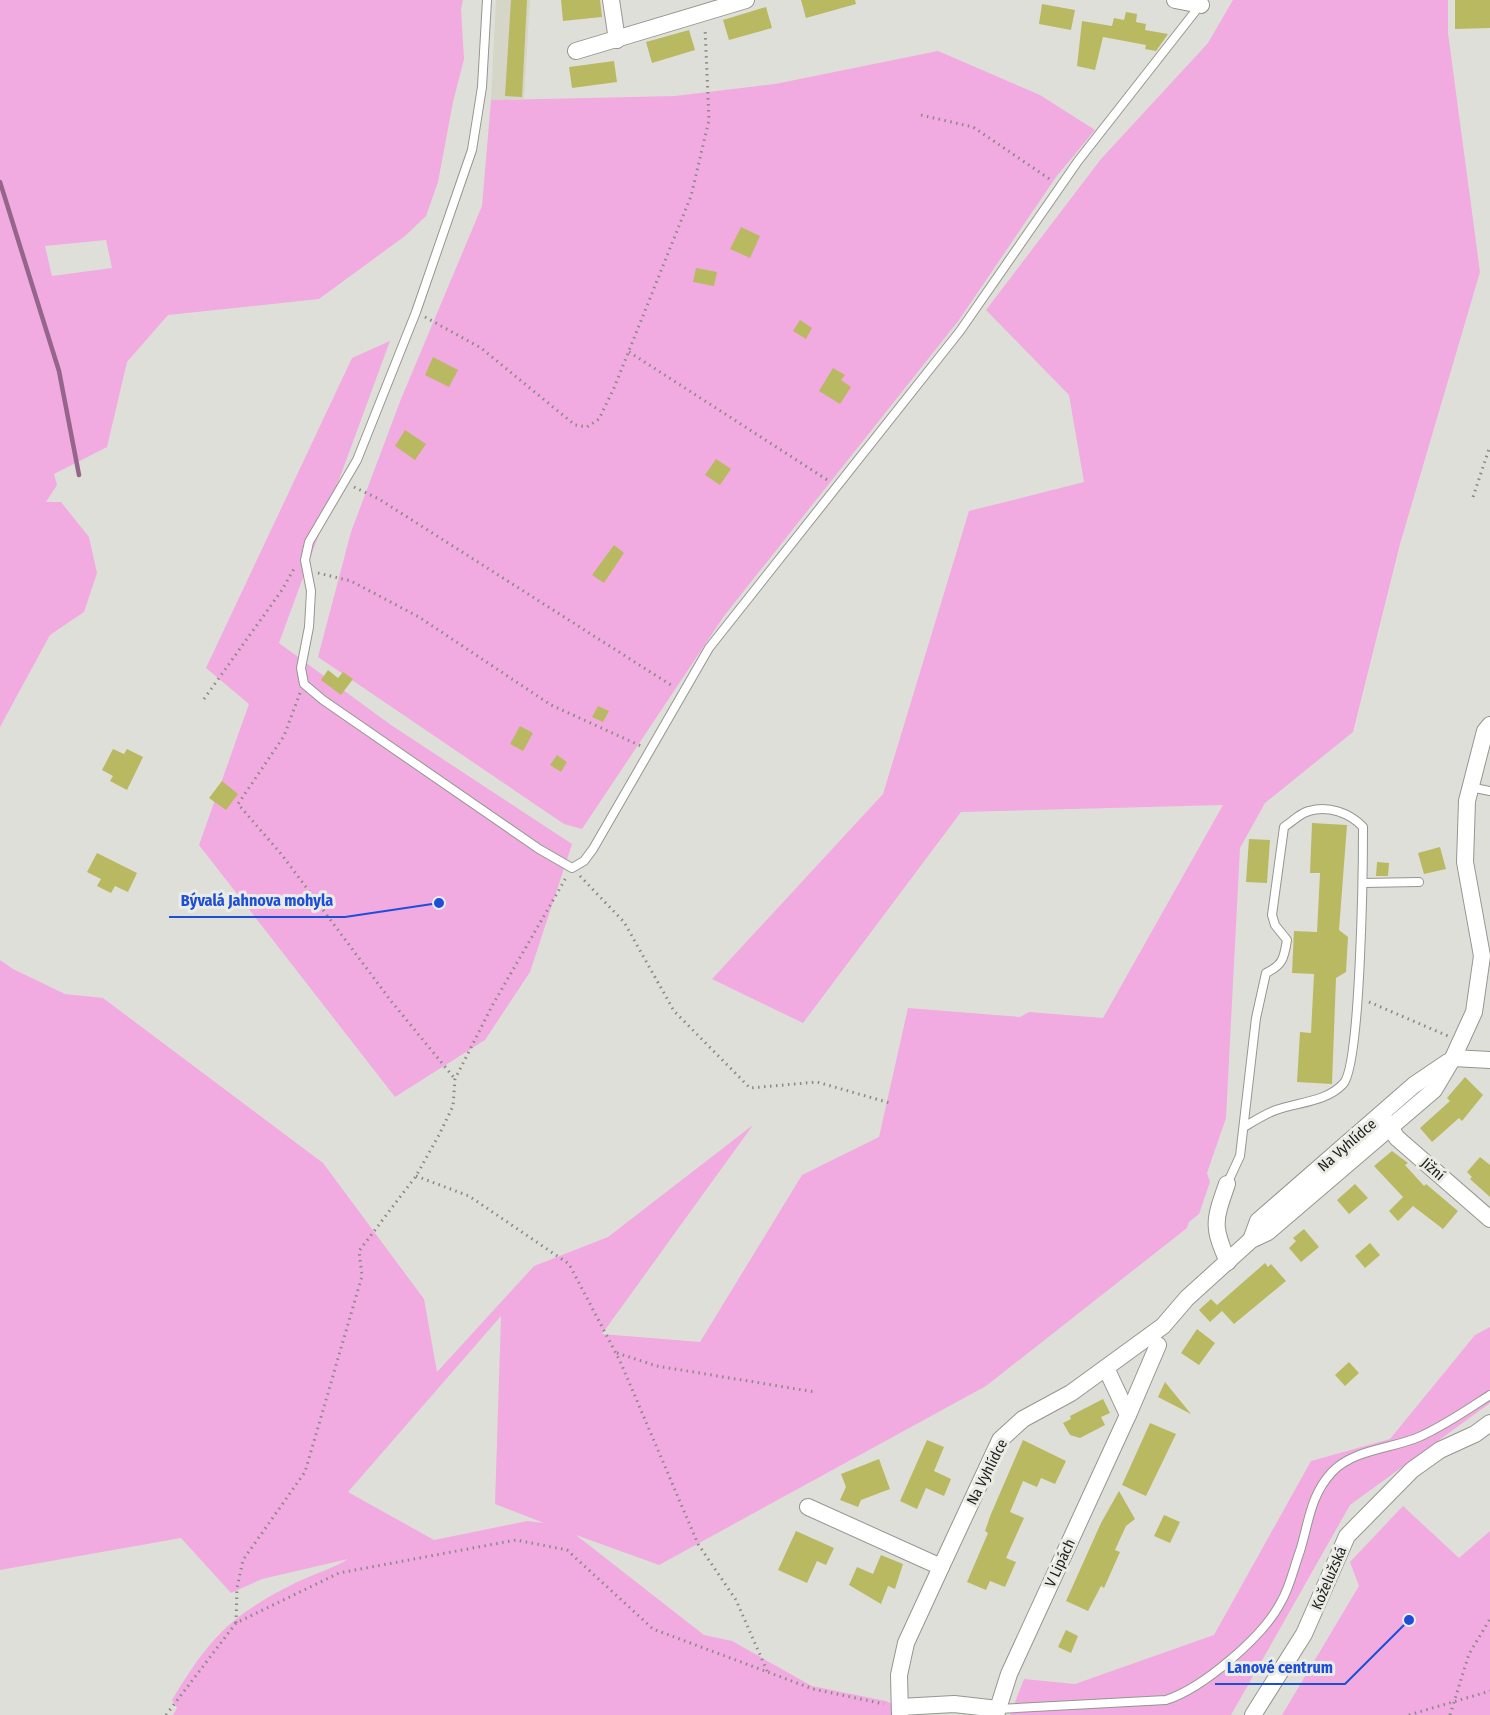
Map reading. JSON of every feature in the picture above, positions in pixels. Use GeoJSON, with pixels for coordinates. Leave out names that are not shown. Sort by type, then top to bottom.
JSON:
{"type":"FeatureCollection","features":[{"type":"Feature","properties":{"kind":"street"},"geometry":{"type":"LineString","coordinates":[[611,0],[617,40]]}},
{"type":"Feature","properties":{"kind":"street"},"geometry":{"type":"LineString","coordinates":[[576,51],[746,0]]}},
{"type":"Feature","properties":{"kind":"street"},"geometry":{"type":"LineString","coordinates":[[1175,0],[1202,2]]}},
{"type":"Feature","properties":{"kind":"street","name":"Na Vyhlídce"},"geometry":{"type":"LineString","coordinates":[[900,1711],[899,1675],[906,1643],[1000,1440],[1023,1419],[1071,1393],[1163,1326],[1187,1298],[1251,1240],[1268,1232],[1386,1122],[1434,1090],[1453,1058],[1474,1012],[1482,956],[1465,862],[1467,801],[1485,731],[1490,725]]}},
{"type":"Feature","properties":{"kind":"street"},"geometry":{"type":"LineString","coordinates":[[1453,1058],[1490,1060]]}},
{"type":"Feature","properties":{"kind":"street","name":"Jižní"},"geometry":{"type":"LineString","coordinates":[[1386,1122],[1397,1138],[1490,1219]]}},
{"type":"Feature","properties":{"kind":"street"},"geometry":{"type":"LineString","coordinates":[[1227,1184],[1215,1217],[1216,1236],[1228,1262]]}},
{"type":"Feature","properties":{"kind":"street","name":"V Lipách"},"geometry":{"type":"LineString","coordinates":[[999,1713],[1009,1674],[1158,1345]]}},
{"type":"Feature","properties":{"kind":"street"},"geometry":{"type":"LineString","coordinates":[[1106,1368],[1128,1415]]}},
{"type":"Feature","properties":{"kind":"street","name":"Koželužská"},"geometry":{"type":"LineString","coordinates":[[1253,1715],[1304,1634],[1347,1536],[1412,1470],[1440,1450],[1475,1434],[1490,1423]]}},
{"type":"Feature","properties":{"kind":"street"},"geometry":{"type":"LineString","coordinates":[[808,1507],[941,1567]]}},
{"type":"Feature","properties":{"kind":"street"},"geometry":{"type":"LineString","coordinates":[[900,1711],[954,1704],[999,1713]]}},
{"type":"Feature","properties":{"kind":"lane"},"geometry":{"type":"LineString","coordinates":[[487,0],[482,87],[472,150],[416,312],[357,460],[309,542],[305,560],[311,591],[309,627],[301,668],[304,684],[323,700],[539,849],[572,868],[584,861],[593,849],[708,648],[960,331],[1060,186],[1202,2]]}},
{"type":"Feature","properties":{"kind":"lane"},"geometry":{"type":"LineString","coordinates":[[1470,788],[1490,791]]}},
{"type":"Feature","properties":{"kind":"lane"},"geometry":{"type":"LineString","coordinates":[[1227,1184],[1240,1156],[1256,1018],[1266,973],[1278,967],[1284,960],[1287,940],[1275,925],[1272,915],[1284,827],[1309,811],[1328,809],[1353,816],[1363,826],[1363,883],[1354,1044],[1346,1083],[1328,1097],[1275,1110],[1244,1127]]}},
{"type":"Feature","properties":{"kind":"lane"},"geometry":{"type":"LineString","coordinates":[[1363,883],[1419,882]]}},
{"type":"Feature","properties":{"kind":"lane"},"geometry":{"type":"LineString","coordinates":[[999,1713],[1166,1700],[1184,1694],[1261,1633],[1282,1601],[1300,1548],[1309,1510],[1320,1486],[1334,1470],[1345,1461],[1418,1437],[1490,1395]]}},
{"type":"Feature","properties":{"kind":"path"},"geometry":{"type":"LineString","coordinates":[[416,312],[481,348],[575,425],[587,427],[599,418],[629,352],[691,196],[706,131],[708,85],[704,12]]}},
{"type":"Feature","properties":{"kind":"path"},"geometry":{"type":"LineString","coordinates":[[921,115],[973,127],[1060,186]]}},
{"type":"Feature","properties":{"kind":"path"},"geometry":{"type":"LineString","coordinates":[[629,352],[837,486]]}},
{"type":"Feature","properties":{"kind":"path"},"geometry":{"type":"LineString","coordinates":[[1473,497],[1490,446]]}},
{"type":"Feature","properties":{"kind":"path"},"geometry":{"type":"LineString","coordinates":[[344,483],[388,505],[683,693]]}},
{"type":"Feature","properties":{"kind":"path"},"geometry":{"type":"LineString","coordinates":[[204,699],[308,549]]}},
{"type":"Feature","properties":{"kind":"path"},"geometry":{"type":"LineString","coordinates":[[308,572],[327,573],[351,581],[419,617],[551,705],[650,750]]}},
{"type":"Feature","properties":{"kind":"path"},"geometry":{"type":"LineString","coordinates":[[304,684],[284,736],[238,804],[282,855],[391,1001],[455,1079]]}},
{"type":"Feature","properties":{"kind":"path"},"geometry":{"type":"LineString","coordinates":[[236,1623],[237,1588],[243,1560],[305,1472],[362,1276],[359,1251],[416,1176],[453,1106],[455,1079],[492,1006],[572,868],[624,922],[674,1011],[750,1088],[817,1082],[890,1103]]}},
{"type":"Feature","properties":{"kind":"path"},"geometry":{"type":"LineString","coordinates":[[1357,993],[1363,1000],[1461,1042]]}},
{"type":"Feature","properties":{"kind":"path"},"geometry":{"type":"LineString","coordinates":[[416,1176],[469,1196],[569,1264],[615,1352],[699,1544],[736,1600],[768,1673]]}},
{"type":"Feature","properties":{"kind":"path"},"geometry":{"type":"LineString","coordinates":[[615,1352],[657,1366],[814,1392]]}},
{"type":"Feature","properties":{"kind":"path"},"geometry":{"type":"LineString","coordinates":[[166,1715],[236,1623],[339,1573],[516,1540],[567,1550],[652,1629],[813,1689],[900,1711]]}},
{"type":"Feature","properties":{"kind":"path"},"geometry":{"type":"LineString","coordinates":[[1450,1715],[1469,1654],[1490,1619]]}},
{"type":"Feature","properties":{"kind":"path"},"geometry":{"type":"LineString","coordinates":[[1409,1715],[1490,1691]]}},
{"type":"Feature","properties":{"kind":"shaded area"},"geometry":{"type":"Polygon","coordinates":[[[0,0],[463,0],[461,9],[464,59],[453,102],[438,182],[426,216],[405,236],[319,299],[168,315],[127,362],[107,447],[54,474],[57,485],[46,502],[61,502],[89,537],[97,573],[84,612],[50,635],[0,727],[0,0]],[[106,240],[45,246],[52,276],[112,268],[106,240]]]}},
{"type":"Feature","properties":{"kind":"shaded area"},"geometry":{"type":"Polygon","coordinates":[[[496,0],[530,0],[524,99],[491,100],[496,0]]]}},
{"type":"Feature","properties":{"kind":"shaded area"},"geometry":{"type":"Polygon","coordinates":[[[1233,0],[1448,0],[1448,33],[1480,272],[1400,544],[1353,732],[1265,803],[1240,848],[1226,1118],[1207,1173],[1210,1182],[1199,1214],[1189,1222],[1187,1228],[986,1386],[659,1565],[576,1535],[704,1635],[732,1641],[812,1686],[886,1701],[892,1704],[893,1715],[173,1715],[177,1708],[172,1700],[186,1678],[211,1644],[238,1617],[274,1594],[348,1559],[262,1579],[231,1593],[181,1538],[0,1570],[0,960],[13,969],[65,994],[103,998],[323,1163],[424,1299],[437,1372],[534,1266],[608,1237],[753,1125],[602,1334],[700,1342],[802,1175],[879,1137],[908,1008],[1020,1017],[1029,1012],[1103,1018],[1223,805],[961,812],[803,1023],[712,979],[883,794],[969,511],[1084,482],[1069,395],[986,310],[1101,159],[1208,43],[1233,0]],[[501,1316],[348,1492],[434,1540],[527,1521],[544,1523],[495,1504],[501,1316]]]}},
{"type":"Feature","properties":{"kind":"shaded area"},"geometry":{"type":"Polygon","coordinates":[[[938,51],[1040,95],[1095,130],[1056,177],[959,320],[724,616],[582,829],[564,824],[318,657],[351,532],[401,399],[482,206],[491,100],[675,96],[775,84],[938,51]]]}},
{"type":"Feature","properties":{"kind":"shaded area"},"geometry":{"type":"Polygon","coordinates":[[[390,341],[279,643],[391,725],[572,844],[530,972],[485,1040],[395,1097],[199,845],[249,704],[206,668],[352,358],[390,341]]]}},
{"type":"Feature","properties":{"kind":"shaded area"},"geometry":{"type":"Polygon","coordinates":[[[1490,1327],[1490,1403],[1350,1505],[1231,1715],[1010,1715],[1024,1679],[1075,1684],[1214,1635],[1311,1461],[1390,1439],[1475,1335],[1490,1327]]]}},
{"type":"Feature","properties":{"kind":"shaded area"},"geometry":{"type":"Polygon","coordinates":[[[1403,1506],[1459,1558],[1490,1531],[1490,1715],[1282,1715],[1359,1586],[1350,1562],[1403,1506]]]}},
{"type":"Feature","properties":{"kind":"building"},"geometry":{"type":"Polygon","coordinates":[[[511,0],[527,0],[522,97],[505,96],[511,0]]]}},
{"type":"Feature","properties":{"kind":"building"},"geometry":{"type":"Polygon","coordinates":[[[561,0],[600,0],[602,17],[563,21],[561,0]]]}},
{"type":"Feature","properties":{"kind":"building"},"geometry":{"type":"Polygon","coordinates":[[[801,0],[855,0],[856,4],[806,18],[801,0]]]}},
{"type":"Feature","properties":{"kind":"building"},"geometry":{"type":"Polygon","coordinates":[[[1455,0],[1490,0],[1490,28],[1455,29],[1455,0]]]}},
{"type":"Feature","properties":{"kind":"building"},"geometry":{"type":"Polygon","coordinates":[[[1042,4],[1075,10],[1071,30],[1039,24],[1042,4]]]}},
{"type":"Feature","properties":{"kind":"building"},"geometry":{"type":"Polygon","coordinates":[[[766,7],[772,28],[729,40],[723,20],[766,7]]]}},
{"type":"Feature","properties":{"kind":"building"},"geometry":{"type":"Polygon","coordinates":[[[1126,12],[1137,14],[1136,22],[1146,24],[1145,30],[1168,34],[1156,51],[1145,49],[1146,45],[1103,37],[1095,70],[1077,66],[1082,21],[1112,26],[1114,18],[1124,20],[1126,12]]]}},
{"type":"Feature","properties":{"kind":"building"},"geometry":{"type":"Polygon","coordinates":[[[689,30],[695,50],[652,63],[646,42],[689,30]]]}},
{"type":"Feature","properties":{"kind":"building"},"geometry":{"type":"Polygon","coordinates":[[[614,61],[617,82],[572,88],[569,67],[614,61]]]}},
{"type":"Feature","properties":{"kind":"building"},"geometry":{"type":"Polygon","coordinates":[[[741,227],[760,236],[750,258],[730,249],[741,227]]]}},
{"type":"Feature","properties":{"kind":"building"},"geometry":{"type":"Polygon","coordinates":[[[696,268],[717,272],[714,286],[693,282],[696,268]]]}},
{"type":"Feature","properties":{"kind":"building"},"geometry":{"type":"Polygon","coordinates":[[[800,320],[812,328],[806,339],[793,331],[800,320]]]}},
{"type":"Feature","properties":{"kind":"building"},"geometry":{"type":"Polygon","coordinates":[[[433,357],[458,370],[449,387],[425,375],[433,357]]]}},
{"type":"Feature","properties":{"kind":"building"},"geometry":{"type":"Polygon","coordinates":[[[833,368],[845,375],[841,380],[851,387],[840,404],[819,391],[833,368]]]}},
{"type":"Feature","properties":{"kind":"building"},"geometry":{"type":"Polygon","coordinates":[[[405,430],[426,444],[415,460],[395,446],[405,430]]]}},
{"type":"Feature","properties":{"kind":"building"},"geometry":{"type":"Polygon","coordinates":[[[716,459],[731,469],[720,485],[705,475],[716,459]]]}},
{"type":"Feature","properties":{"kind":"building"},"geometry":{"type":"Polygon","coordinates":[[[614,545],[624,553],[604,583],[592,575],[614,545]]]}},
{"type":"Feature","properties":{"kind":"building"},"geometry":{"type":"Polygon","coordinates":[[[328,670],[338,678],[343,672],[353,679],[341,695],[321,680],[328,670]]]}},
{"type":"Feature","properties":{"kind":"building"},"geometry":{"type":"Polygon","coordinates":[[[598,706],[609,711],[603,722],[592,717],[598,706]]]}},
{"type":"Feature","properties":{"kind":"building"},"geometry":{"type":"Polygon","coordinates":[[[520,726],[533,733],[523,751],[510,744],[520,726]]]}},
{"type":"Feature","properties":{"kind":"building"},"geometry":{"type":"Polygon","coordinates":[[[113,749],[124,754],[127,749],[143,757],[127,790],[110,781],[113,776],[102,770],[113,749]]]}},
{"type":"Feature","properties":{"kind":"building"},"geometry":{"type":"Polygon","coordinates":[[[557,755],[567,762],[561,772],[550,765],[557,755]]]}},
{"type":"Feature","properties":{"kind":"building"},"geometry":{"type":"Polygon","coordinates":[[[222,781],[238,794],[226,810],[209,798],[222,781]]]}},
{"type":"Feature","properties":{"kind":"building"},"geometry":{"type":"Polygon","coordinates":[[[1312,823],[1347,825],[1339,930],[1348,937],[1346,972],[1336,978],[1332,1084],[1297,1082],[1300,1032],[1311,1033],[1314,974],[1292,973],[1294,931],[1317,932],[1320,873],[1310,873],[1312,823]]]}},
{"type":"Feature","properties":{"kind":"building"},"geometry":{"type":"Polygon","coordinates":[[[1249,839],[1270,840],[1267,883],[1246,882],[1249,839]]]}},
{"type":"Feature","properties":{"kind":"building"},"geometry":{"type":"Polygon","coordinates":[[[1440,847],[1446,869],[1424,874],[1418,853],[1440,847]]]}},
{"type":"Feature","properties":{"kind":"building"},"geometry":{"type":"Polygon","coordinates":[[[97,853],[137,873],[128,892],[115,886],[111,893],[97,886],[101,879],[87,872],[97,853]]]}},
{"type":"Feature","properties":{"kind":"building"},"geometry":{"type":"Polygon","coordinates":[[[1377,862],[1389,863],[1388,876],[1376,876],[1377,862]]]}},
{"type":"Feature","properties":{"kind":"building"},"geometry":{"type":"Polygon","coordinates":[[[1465,1077],[1483,1095],[1462,1121],[1459,1118],[1432,1142],[1420,1128],[1450,1101],[1447,1098],[1465,1077]]]}},
{"type":"Feature","properties":{"kind":"building"},"geometry":{"type":"Polygon","coordinates":[[[1392,1151],[1408,1163],[1405,1165],[1424,1186],[1426,1184],[1458,1211],[1443,1229],[1413,1206],[1398,1221],[1389,1211],[1403,1197],[1374,1166],[1392,1151]]]}},
{"type":"Feature","properties":{"kind":"building"},"geometry":{"type":"Polygon","coordinates":[[[1480,1157],[1490,1165],[1490,1197],[1470,1179],[1472,1177],[1467,1172],[1480,1157]]]}},
{"type":"Feature","properties":{"kind":"building"},"geometry":{"type":"Polygon","coordinates":[[[1355,1184],[1368,1198],[1349,1214],[1337,1200],[1355,1184]]]}},
{"type":"Feature","properties":{"kind":"building"},"geometry":{"type":"Polygon","coordinates":[[[1304,1229],[1319,1247],[1301,1262],[1289,1248],[1296,1241],[1293,1238],[1304,1229]]]}},
{"type":"Feature","properties":{"kind":"building"},"geometry":{"type":"Polygon","coordinates":[[[1370,1243],[1380,1255],[1365,1268],[1355,1256],[1370,1243]]]}},
{"type":"Feature","properties":{"kind":"building"},"geometry":{"type":"Polygon","coordinates":[[[1265,1263],[1268,1267],[1271,1264],[1286,1281],[1234,1324],[1222,1311],[1210,1322],[1199,1310],[1211,1299],[1217,1305],[1265,1263]]]}},
{"type":"Feature","properties":{"kind":"building"},"geometry":{"type":"Polygon","coordinates":[[[1197,1329],[1215,1343],[1199,1365],[1181,1353],[1197,1329]]]}},
{"type":"Feature","properties":{"kind":"building"},"geometry":{"type":"Polygon","coordinates":[[[1349,1362],[1359,1373],[1345,1386],[1335,1375],[1349,1362]]]}},
{"type":"Feature","properties":{"kind":"building"},"geometry":{"type":"Polygon","coordinates":[[[1165,1382],[1191,1414],[1158,1397],[1165,1382]]]}},
{"type":"Feature","properties":{"kind":"building"},"geometry":{"type":"Polygon","coordinates":[[[1103,1399],[1110,1413],[1101,1417],[1105,1425],[1080,1438],[1070,1435],[1063,1423],[1071,1419],[1070,1416],[1103,1399]]]}},
{"type":"Feature","properties":{"kind":"building"},"geometry":{"type":"Polygon","coordinates":[[[1150,1423],[1176,1434],[1146,1496],[1122,1485],[1150,1423]]]}},
{"type":"Feature","properties":{"kind":"building"},"geometry":{"type":"Polygon","coordinates":[[[927,1440],[944,1447],[934,1471],[951,1479],[944,1496],[926,1488],[917,1509],[900,1501],[927,1440]]]}},
{"type":"Feature","properties":{"kind":"building"},"geometry":{"type":"Polygon","coordinates":[[[1023,1440],[1066,1461],[1055,1484],[1041,1478],[1037,1487],[1023,1481],[1010,1512],[1024,1518],[1006,1558],[1016,1562],[1005,1587],[990,1581],[986,1590],[967,1582],[988,1533],[985,1531],[991,1514],[1023,1440]]]}},
{"type":"Feature","properties":{"kind":"building"},"geometry":{"type":"Polygon","coordinates":[[[879,1459],[890,1489],[861,1500],[858,1507],[840,1500],[846,1487],[841,1474],[879,1459]]]}},
{"type":"Feature","properties":{"kind":"building"},"geometry":{"type":"Polygon","coordinates":[[[1119,1491],[1135,1519],[1126,1526],[1115,1550],[1120,1552],[1104,1588],[1101,1586],[1088,1611],[1066,1601],[1101,1523],[1119,1491]]]}},
{"type":"Feature","properties":{"kind":"building"},"geometry":{"type":"Polygon","coordinates":[[[1164,1515],[1180,1522],[1170,1543],[1154,1536],[1164,1515]]]}},
{"type":"Feature","properties":{"kind":"building"},"geometry":{"type":"Polygon","coordinates":[[[796,1531],[834,1548],[826,1565],[817,1561],[807,1583],[778,1570],[796,1531]]]}},
{"type":"Feature","properties":{"kind":"building"},"geometry":{"type":"Polygon","coordinates":[[[881,1555],[903,1564],[895,1589],[888,1586],[881,1604],[849,1585],[857,1567],[873,1574],[881,1555]]]}},
{"type":"Feature","properties":{"kind":"building"},"geometry":{"type":"Polygon","coordinates":[[[1066,1630],[1078,1636],[1071,1653],[1058,1647],[1066,1630]]]}},
{"type":"Feature","properties":{"kind":"waterway"},"geometry":{"type":"LineString","coordinates":[[0,182],[59,371],[79,475]]}},
{"type":"Feature","properties":{"kind":"place","name":"Bývalá Jahnova mohyla"},"geometry":{"type":"Point","coordinates":[439,903]}},
{"type":"Feature","properties":{"kind":"place","name":"Lanové centrum"},"geometry":{"type":"Point","coordinates":[1409,1620]}}]}
